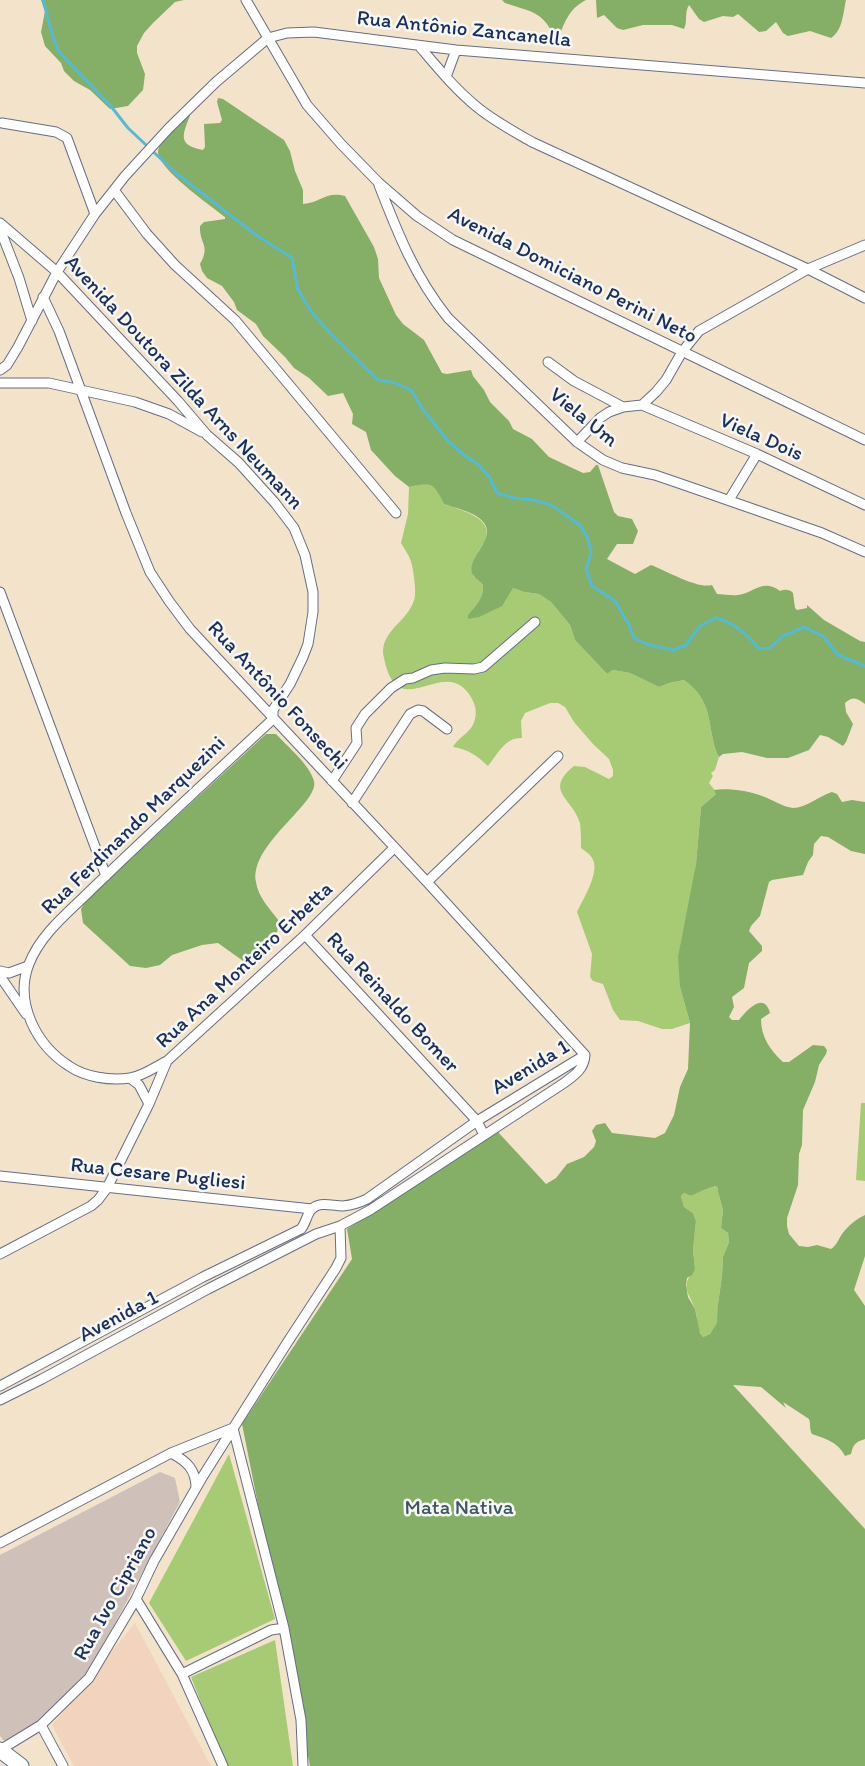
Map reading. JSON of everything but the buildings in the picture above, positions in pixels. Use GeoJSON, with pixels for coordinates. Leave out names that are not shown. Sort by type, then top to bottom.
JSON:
{"type":"FeatureCollection","features":[{"type":"Feature","properties":{"kind":"main road"},"geometry":{"type":"LineString","coordinates":[[0,1750],[21,1766]]}},
{"type":"Feature","properties":{"kind":"street","name":"Avenida Domiciano Perini Neto"},"geometry":{"type":"LineString","coordinates":[[246,0],[307,105],[378,183],[417,216],[453,240],[865,440]]}},
{"type":"Feature","properties":{"kind":"street","name":"Rua Antônio Zancanella"},"geometry":{"type":"LineString","coordinates":[[0,370],[7,365],[57,272],[95,214],[114,190],[157,140],[216,82],[268,38],[287,33],[314,32],[456,50],[865,83]]}},
{"type":"Feature","properties":{"kind":"street"},"geometry":{"type":"LineString","coordinates":[[420,46],[446,77],[477,107],[532,142],[808,269],[865,298]]}},
{"type":"Feature","properties":{"kind":"street"},"geometry":{"type":"LineString","coordinates":[[446,77],[456,50]]}},
{"type":"Feature","properties":{"kind":"street"},"geometry":{"type":"LineString","coordinates":[[2,123],[56,132],[67,138],[95,214]]}},
{"type":"Feature","properties":{"kind":"street","name":"Viela Um"},"geometry":{"type":"LineString","coordinates":[[378,183],[409,260],[435,302],[448,318],[577,442],[603,460],[622,468],[655,475],[729,500],[822,533],[865,552]]}},
{"type":"Feature","properties":{"kind":"street"},"geometry":{"type":"LineString","coordinates":[[114,190],[147,234],[175,265],[235,320],[396,513]]}},
{"type":"Feature","properties":{"kind":"street","name":"Avenida Doutora Zilda Arns Neumann"},"geometry":{"type":"LineString","coordinates":[[0,223],[57,272],[207,435],[239,464],[276,503],[294,528],[305,555],[313,592],[313,612],[308,644],[290,684],[273,710],[273,720]]}},
{"type":"Feature","properties":{"kind":"street"},"geometry":{"type":"LineString","coordinates":[[0,229],[19,278],[32,321]]}},
{"type":"Feature","properties":{"kind":"street"},"geometry":{"type":"LineString","coordinates":[[577,442],[609,412],[623,407],[642,405],[666,380],[682,352],[699,331],[808,269],[865,245]]}},
{"type":"Feature","properties":{"kind":"street","name":"Rua Antônio Fonsechi"},"geometry":{"type":"LineString","coordinates":[[43,297],[59,331],[150,572],[169,601],[190,629],[273,720],[427,882],[585,1055]]}},
{"type":"Feature","properties":{"kind":"street"},"geometry":{"type":"LineString","coordinates":[[548,362],[574,381],[623,407]]}},
{"type":"Feature","properties":{"kind":"street"},"geometry":{"type":"LineString","coordinates":[[0,383],[49,383],[144,405],[170,414],[207,435]]}},
{"type":"Feature","properties":{"kind":"street","name":"Viela Dois"},"geometry":{"type":"LineString","coordinates":[[642,405],[757,454],[865,505]]}},
{"type":"Feature","properties":{"kind":"street"},"geometry":{"type":"LineString","coordinates":[[729,500],[757,454]]}},
{"type":"Feature","properties":{"kind":"street"},"geometry":{"type":"LineString","coordinates":[[0,592],[106,876]]}},
{"type":"Feature","properties":{"kind":"street"},"geometry":{"type":"LineString","coordinates":[[332,782],[357,743],[356,728],[364,714],[391,688],[405,679],[431,670],[483,667],[535,622]]}},
{"type":"Feature","properties":{"kind":"street"},"geometry":{"type":"LineString","coordinates":[[352,803],[410,714],[418,710],[423,711],[447,729]]}},
{"type":"Feature","properties":{"kind":"street","name":"Rua Ferdinando Marquezini"},"geometry":{"type":"LineString","coordinates":[[28,966],[40,941],[273,720]]}},
{"type":"Feature","properties":{"kind":"street"},"geometry":{"type":"LineString","coordinates":[[427,882],[558,756]]}},
{"type":"Feature","properties":{"kind":"street","name":"Rua Ana Monteiro Erbetta"},"geometry":{"type":"LineString","coordinates":[[0,1254],[91,1206],[98,1200],[107,1188],[149,1104],[167,1061],[305,935],[394,848]]}},
{"type":"Feature","properties":{"kind":"street","name":"Rua Reinaldo Bomer"},"geometry":{"type":"LineString","coordinates":[[305,935],[477,1121],[484,1135]]}},
{"type":"Feature","properties":{"kind":"street"},"geometry":{"type":"LineString","coordinates":[[0,971],[9,973],[28,966]]}},
{"type":"Feature","properties":{"kind":"street"},"geometry":{"type":"LineString","coordinates":[[28,966],[24,985],[28,1017]]}},
{"type":"Feature","properties":{"kind":"street"},"geometry":{"type":"LineString","coordinates":[[0,976],[40,1038],[59,1060],[79,1072],[98,1077],[130,1078],[167,1061]]}},
{"type":"Feature","properties":{"kind":"street","name":"Avenida 1"},"geometry":{"type":"LineString","coordinates":[[0,1386],[203,1277],[301,1229],[310,1212],[321,1204],[346,1206],[367,1199],[477,1121],[585,1055]]}},
{"type":"Feature","properties":{"kind":"street","name":"Avenida 1"},"geometry":{"type":"LineString","coordinates":[[0,1400],[322,1230],[340,1226],[370,1210],[578,1073],[585,1064],[585,1055]]}},
{"type":"Feature","properties":{"kind":"street"},"geometry":{"type":"LineString","coordinates":[[130,1078],[140,1085],[149,1104]]}},
{"type":"Feature","properties":{"kind":"street","name":"Rua Cesare Pugliesi"},"geometry":{"type":"LineString","coordinates":[[0,1176],[310,1212]]}},
{"type":"Feature","properties":{"kind":"street"},"geometry":{"type":"LineString","coordinates":[[310,1212],[314,1227],[322,1230]]}},
{"type":"Feature","properties":{"kind":"street","name":"Rua Ivo Cipriano"},"geometry":{"type":"LineString","coordinates":[[0,1750],[41,1725],[89,1678],[233,1428],[341,1258],[340,1226]]}},
{"type":"Feature","properties":{"kind":"street"},"geometry":{"type":"LineString","coordinates":[[0,1543],[171,1453],[233,1428],[284,1628],[301,1720],[303,1766]]}},
{"type":"Feature","properties":{"kind":"street"},"geometry":{"type":"LineString","coordinates":[[171,1453],[190,1466],[196,1480],[196,1490]]}},
{"type":"Feature","properties":{"kind":"street"},"geometry":{"type":"LineString","coordinates":[[136,1599],[182,1674],[223,1766]]}},
{"type":"Feature","properties":{"kind":"street"},"geometry":{"type":"LineString","coordinates":[[182,1674],[271,1630],[284,1628]]}},
{"type":"Feature","properties":{"kind":"street"},"geometry":{"type":"LineString","coordinates":[[41,1725],[63,1766]]}},
{"type":"Feature","properties":{"kind":"shaded area"},"geometry":{"type":"Polygon","coordinates":[[[160,1472],[175,1478],[180,1502],[91,1668],[36,1724],[5,1742],[0,1736],[0,1555],[160,1472]]]}},
{"type":"Feature","properties":{"kind":"shaded area"},"geometry":{"type":"Polygon","coordinates":[[[135,1623],[211,1766],[74,1766],[52,1725],[135,1623]]]}},
{"type":"Feature","properties":{"kind":"green space"},"geometry":{"type":"Polygon","coordinates":[[[41,0],[184,0],[175,2],[153,23],[137,46],[137,53],[145,74],[143,90],[128,106],[110,109],[90,90],[74,81],[45,46],[41,32],[45,11],[41,0]]]}},
{"type":"Feature","properties":{"kind":"green space"},"geometry":{"type":"Polygon","coordinates":[[[502,0],[586,0],[571,12],[557,42],[547,24],[537,15],[502,0]]]}},
{"type":"Feature","properties":{"kind":"green space"},"geometry":{"type":"Polygon","coordinates":[[[596,0],[846,0],[840,26],[831,38],[810,31],[788,36],[783,33],[776,22],[766,31],[759,32],[738,14],[704,22],[689,5],[684,29],[672,25],[643,25],[623,30],[617,28],[604,15],[597,18],[596,0]]]}},
{"type":"Feature","properties":{"kind":"green space"},"geometry":{"type":"Polygon","coordinates":[[[218,98],[223,99],[284,140],[303,190],[303,204],[333,195],[345,196],[374,247],[378,259],[379,278],[396,315],[403,324],[424,340],[442,373],[471,370],[490,402],[509,421],[513,429],[532,439],[549,457],[583,473],[590,472],[598,465],[614,512],[618,516],[632,519],[638,531],[633,544],[617,544],[607,559],[635,574],[651,565],[690,582],[706,586],[712,585],[717,594],[744,594],[763,586],[774,587],[780,591],[789,590],[793,593],[797,610],[807,608],[807,605],[824,620],[865,642],[865,704],[855,699],[850,699],[845,703],[846,712],[853,724],[843,746],[820,735],[809,750],[788,758],[767,758],[742,752],[723,754],[719,757],[706,708],[700,695],[690,685],[684,680],[659,687],[630,673],[613,670],[607,674],[575,640],[570,625],[551,602],[539,594],[513,588],[502,606],[479,617],[468,619],[468,615],[479,601],[483,590],[483,585],[473,575],[472,568],[485,539],[487,532],[485,525],[471,513],[444,504],[431,485],[409,487],[395,476],[371,450],[366,432],[352,424],[353,414],[343,393],[328,396],[309,378],[294,368],[263,336],[256,324],[237,310],[222,286],[207,278],[202,271],[200,264],[205,248],[200,226],[204,222],[225,219],[225,217],[166,168],[158,152],[166,136],[191,113],[184,133],[185,142],[194,148],[203,150],[205,147],[204,124],[220,123],[222,120],[218,98]]]}},
{"type":"Feature","properties":{"kind":"green space"},"geometry":{"type":"Polygon","coordinates":[[[424,483],[435,488],[444,504],[480,520],[487,532],[476,557],[473,576],[483,585],[482,594],[468,615],[513,588],[539,594],[551,602],[570,625],[575,640],[607,674],[613,670],[630,673],[659,687],[684,680],[703,701],[719,757],[709,783],[717,793],[701,807],[680,987],[690,1023],[672,1029],[662,1029],[638,1021],[620,1020],[613,1010],[603,984],[593,981],[590,977],[592,954],[577,912],[593,877],[594,864],[590,855],[581,848],[580,823],[560,788],[565,775],[574,766],[585,767],[609,779],[613,776],[613,770],[609,759],[574,722],[565,707],[558,703],[550,703],[525,713],[521,721],[522,738],[506,743],[488,766],[463,749],[453,747],[471,728],[476,716],[471,697],[460,685],[448,682],[435,683],[411,689],[400,687],[391,678],[384,658],[384,644],[386,638],[413,604],[415,597],[411,562],[401,543],[408,514],[409,487],[424,483]]]}},
{"type":"Feature","properties":{"kind":"green space"},"geometry":{"type":"Polygon","coordinates":[[[266,734],[276,734],[303,762],[314,781],[313,790],[306,801],[273,839],[263,853],[257,868],[256,882],[259,893],[279,921],[275,944],[246,963],[218,943],[202,945],[172,955],[160,965],[146,968],[130,966],[83,923],[81,909],[86,900],[266,734]]]}},
{"type":"Feature","properties":{"kind":"green space","name":"Mata Nativa"},"geometry":{"type":"Polygon","coordinates":[[[714,790],[745,791],[793,808],[803,806],[832,792],[837,794],[842,802],[852,800],[865,802],[865,854],[851,851],[828,837],[821,836],[814,844],[813,855],[803,875],[769,882],[760,916],[749,931],[762,946],[762,951],[749,963],[744,988],[732,997],[734,1007],[729,1017],[732,1020],[739,1020],[755,1004],[764,1003],[770,1013],[761,1019],[763,1032],[770,1048],[783,1062],[789,1062],[813,1045],[824,1046],[827,1050],[819,1065],[815,1082],[803,1110],[798,1185],[787,1218],[789,1234],[799,1246],[817,1245],[831,1249],[850,1226],[865,1215],[865,1256],[854,1290],[865,1306],[865,1439],[854,1446],[851,1454],[845,1456],[835,1444],[812,1434],[809,1419],[783,1402],[786,1408],[761,1387],[733,1385],[865,1529],[865,1766],[310,1766],[242,1424],[352,1259],[347,1229],[498,1132],[546,1184],[556,1178],[567,1164],[584,1157],[594,1147],[596,1141],[592,1131],[596,1125],[605,1123],[612,1133],[655,1138],[665,1133],[674,1115],[680,1087],[688,1069],[690,1023],[680,987],[678,957],[696,864],[701,807],[716,794],[714,790]],[[716,1186],[691,1196],[684,1193],[681,1196],[684,1207],[693,1213],[696,1221],[693,1250],[695,1269],[687,1278],[686,1285],[688,1297],[695,1309],[703,1337],[710,1334],[717,1323],[723,1257],[729,1242],[728,1233],[721,1228],[723,1210],[716,1186]]]}},
{"type":"Feature","properties":{"kind":"green space"},"geometry":{"type":"Polygon","coordinates":[[[861,1103],[865,1103],[865,1181],[856,1180],[861,1103]]]}},
{"type":"Feature","properties":{"kind":"green space"},"geometry":{"type":"Polygon","coordinates":[[[717,1186],[723,1210],[721,1228],[728,1233],[729,1242],[723,1257],[718,1323],[710,1334],[703,1337],[699,1331],[695,1309],[687,1289],[690,1275],[695,1269],[693,1250],[696,1221],[693,1213],[684,1207],[681,1196],[684,1193],[691,1196],[717,1186]]]}},
{"type":"Feature","properties":{"kind":"green space"},"geometry":{"type":"Polygon","coordinates":[[[229,1454],[275,1619],[186,1661],[149,1603],[229,1454]]]}},
{"type":"Feature","properties":{"kind":"green space"},"geometry":{"type":"Polygon","coordinates":[[[275,1640],[293,1766],[226,1766],[191,1677],[275,1640]]]}},
{"type":"Feature","properties":{"kind":"waterway"},"geometry":{"type":"LineString","coordinates":[[43,0],[59,52],[110,105],[128,128],[177,174],[256,235],[292,258],[298,290],[311,311],[378,380],[396,383],[412,391],[421,407],[448,441],[479,465],[490,478],[497,493],[551,505],[580,525],[588,538],[591,554],[586,569],[592,586],[615,601],[634,638],[649,645],[674,650],[686,645],[700,626],[716,618],[735,626],[760,649],[770,648],[783,636],[804,627],[823,636],[838,655],[865,666]]}}]}
